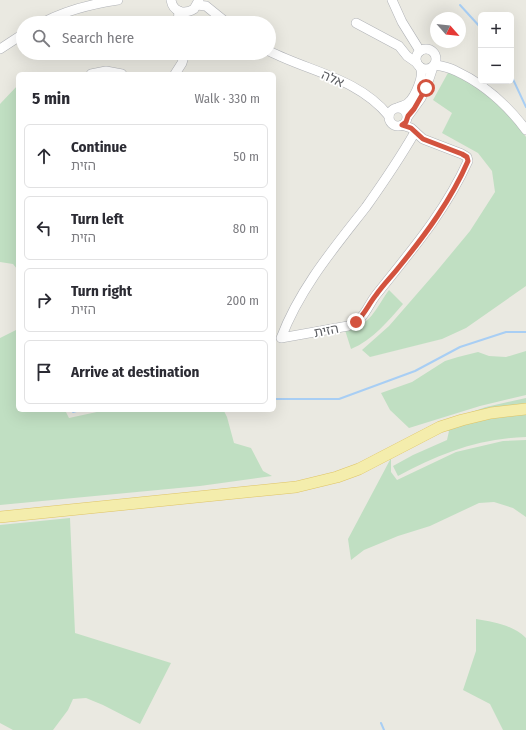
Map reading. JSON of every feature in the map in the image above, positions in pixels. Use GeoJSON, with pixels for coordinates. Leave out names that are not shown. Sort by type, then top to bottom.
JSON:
{"type":"FeatureCollection","features":[{"type":"Feature","properties":{"kind":"main road"},"geometry":{"type":"LineString","coordinates":[[0,517],[296,488],[337,477],[359,469],[440,427],[491,413],[526,409]]}},
{"type":"Feature","properties":{"kind":"street"},"geometry":{"type":"LineString","coordinates":[[58,16],[74,9],[92,4],[118,0]]}},
{"type":"Feature","properties":{"kind":"street"},"geometry":{"type":"LineString","coordinates":[[171,0],[172,4],[179,11],[190,11],[198,2],[206,6],[218,16]]}},
{"type":"Feature","properties":{"kind":"street"},"geometry":{"type":"LineString","coordinates":[[392,0],[402,22],[420,51]]}},
{"type":"Feature","properties":{"kind":"street"},"geometry":{"type":"LineString","coordinates":[[179,11],[179,16]]}},
{"type":"Feature","properties":{"kind":"street"},"geometry":{"type":"LineString","coordinates":[[356,23],[399,46],[407,56],[426,70],[434,66],[455,70],[488,91],[503,104],[526,130]]}},
{"type":"Feature","properties":{"kind":"street"},"geometry":{"type":"LineString","coordinates":[[0,50],[16,39]]}},
{"type":"Feature","properties":{"kind":"street"},"geometry":{"type":"LineString","coordinates":[[426,49],[432,50],[437,58],[421,98],[408,116],[406,122],[399,126],[393,124],[389,120],[389,116],[391,111],[407,104],[414,94],[421,78],[422,71],[418,65],[416,56],[420,51],[426,49]]}},
{"type":"Feature","properties":{"kind":"street","name":"אלה"},"geometry":{"type":"LineString","coordinates":[[276,54],[343,81],[382,108],[389,116]]}},
{"type":"Feature","properties":{"kind":"street"},"geometry":{"type":"LineString","coordinates":[[176,72],[183,60]]}},
{"type":"Feature","properties":{"kind":"street"},"geometry":{"type":"LineString","coordinates":[[101,72],[111,72]]}},
{"type":"Feature","properties":{"kind":"street"},"geometry":{"type":"LineString","coordinates":[[399,107],[406,111],[408,116]]}},
{"type":"Feature","properties":{"kind":"street","name":"הזית"},"geometry":{"type":"LineString","coordinates":[[402,125],[411,128],[423,139],[467,157],[468,161],[461,177],[440,214],[374,297],[363,316],[356,322],[348,326],[281,338],[303,291],[384,181],[415,132]]}},
{"type":"Feature","properties":{"kind":"green space"},"geometry":{"type":"Polygon","coordinates":[[[449,71],[469,82],[492,98],[510,115],[526,137],[526,286],[466,328],[442,339],[370,357],[362,350],[389,326],[436,272],[470,231],[495,192],[492,171],[478,153],[442,133],[452,113],[433,100],[449,71]]]}},
{"type":"Feature","properties":{"kind":"green space"},"geometry":{"type":"Polygon","coordinates":[[[16,87],[16,268],[13,264],[0,262],[0,104],[16,87]]]}},
{"type":"Feature","properties":{"kind":"green space"},"geometry":{"type":"Polygon","coordinates":[[[389,290],[403,304],[373,335],[366,341],[351,349],[345,330],[354,328],[367,321],[389,290]]]}},
{"type":"Feature","properties":{"kind":"green space"},"geometry":{"type":"Polygon","coordinates":[[[16,330],[16,412],[66,412],[69,418],[97,412],[224,412],[234,443],[251,448],[263,471],[272,476],[200,486],[0,505],[0,338],[16,330]]]}},
{"type":"Feature","properties":{"kind":"green space"},"geometry":{"type":"Polygon","coordinates":[[[526,351],[526,395],[480,406],[409,428],[390,410],[381,393],[412,382],[445,361],[458,357],[478,352],[489,356],[506,357],[526,351]]]}},
{"type":"Feature","properties":{"kind":"green space"},"geometry":{"type":"Polygon","coordinates":[[[526,398],[526,437],[492,440],[476,444],[444,454],[398,476],[393,466],[413,455],[447,440],[449,431],[447,430],[448,420],[486,407],[526,398]]]}},
{"type":"Feature","properties":{"kind":"green space"},"geometry":{"type":"Polygon","coordinates":[[[526,440],[526,517],[513,508],[494,502],[479,503],[430,526],[398,536],[364,550],[351,560],[348,539],[391,458],[391,472],[397,480],[456,452],[503,441],[526,440]]]}},
{"type":"Feature","properties":{"kind":"green space"},"geometry":{"type":"Polygon","coordinates":[[[70,518],[75,633],[171,663],[140,724],[86,698],[73,699],[68,710],[53,730],[13,730],[0,723],[0,525],[70,518]]]}},
{"type":"Feature","properties":{"kind":"green space"},"geometry":{"type":"Polygon","coordinates":[[[476,619],[509,627],[526,638],[526,730],[503,730],[490,704],[463,690],[476,651],[476,619]]]}},
{"type":"Feature","properties":{"kind":"waterway"},"geometry":{"type":"LineString","coordinates":[[460,5],[478,25]]}},
{"type":"Feature","properties":{"kind":"waterway"},"geometry":{"type":"LineString","coordinates":[[514,81],[526,107]]}},
{"type":"Feature","properties":{"kind":"waterway"},"geometry":{"type":"LineString","coordinates":[[276,399],[339,399],[415,371],[460,347],[506,332],[526,332]]}},
{"type":"Feature","properties":{"kind":"waterway"},"geometry":{"type":"LineString","coordinates":[[381,723],[384,730]]}},
{"type":"Feature","properties":{"kind":"route"},"geometry":{"type":"LineString","coordinates":[[356,322],[363,316],[374,297],[440,214],[461,177],[468,161],[467,157],[462,154],[423,139],[411,128],[402,125],[406,122],[408,116],[414,109],[426,88]]}}]}
